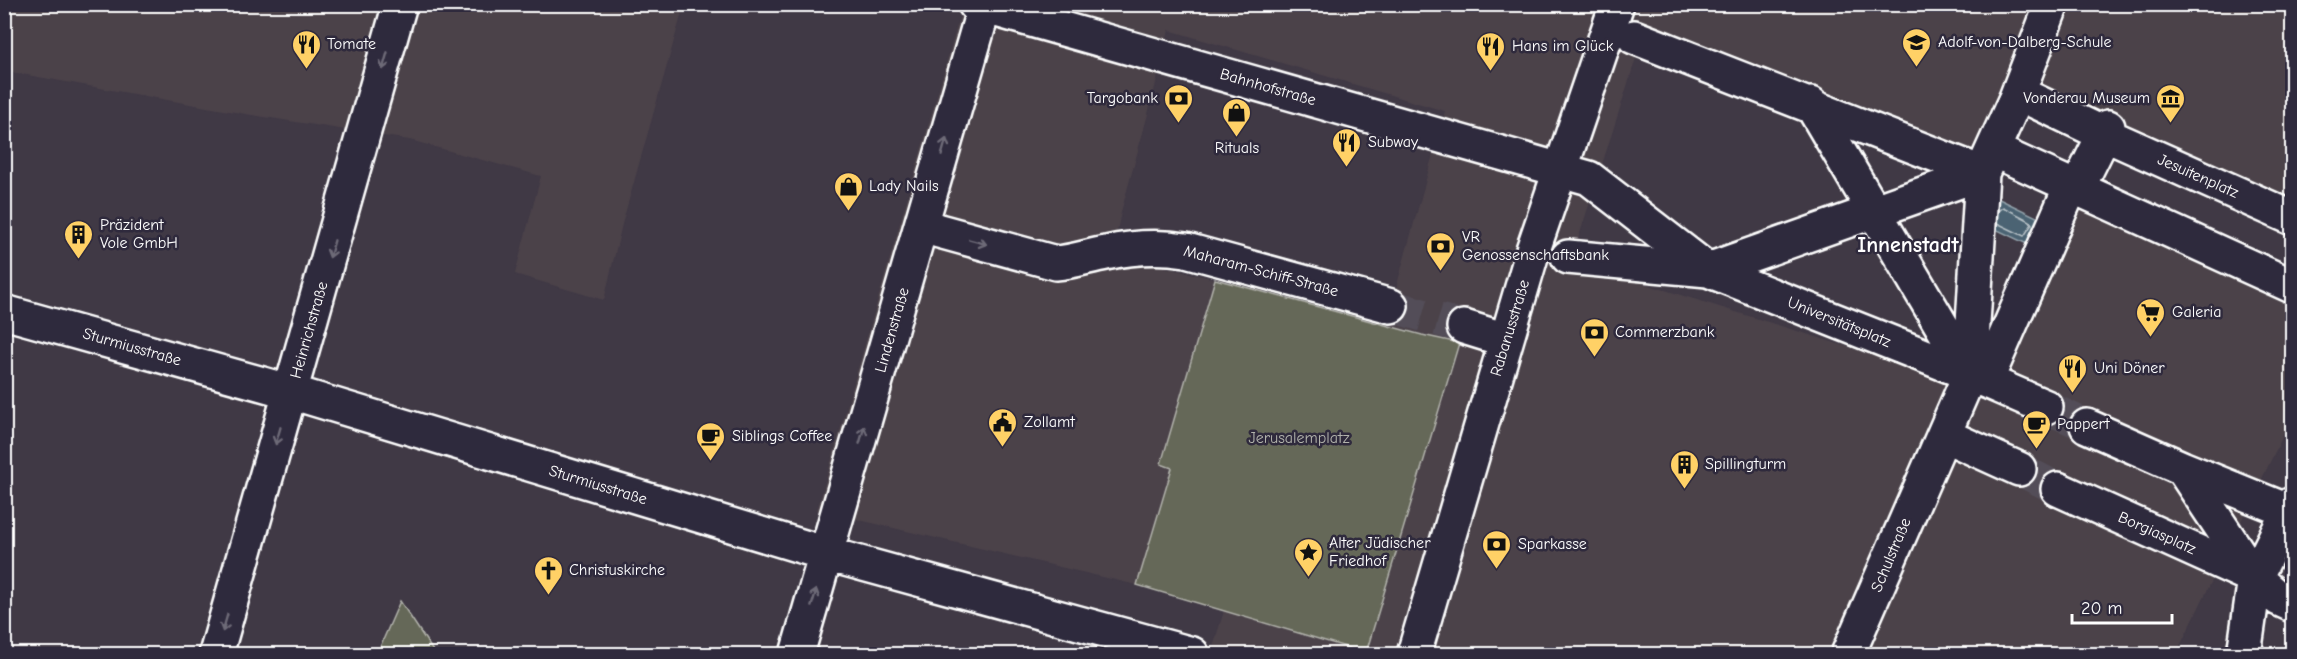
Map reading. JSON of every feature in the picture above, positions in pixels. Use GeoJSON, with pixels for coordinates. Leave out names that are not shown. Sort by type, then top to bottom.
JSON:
{"type":"FeatureCollection","features":[{"type":"Feature","properties":{"kind":"street","name":"Heinrichstraße"},"geometry":{"type":"LineString","coordinates":[[216,654],[400,4]]}},
{"type":"Feature","properties":{"kind":"street","name":"Rabanusstraße"},"geometry":{"type":"LineString","coordinates":[[1414,654],[1533,250],[1617,4]]}},
{"type":"Feature","properties":{"kind":"street"},"geometry":{"type":"LineString","coordinates":[[1978,378],[1987,161],[2018,93],[2052,4]]}},
{"type":"Feature","properties":{"kind":"street","name":"Bahnhofstraße"},"geometry":{"type":"LineString","coordinates":[[981,5],[1561,170]]}},
{"type":"Feature","properties":{"kind":"street","name":"Lindenstraße"},"geometry":{"type":"LineString","coordinates":[[797,654],[921,226],[981,5]]}},
{"type":"Feature","properties":{"kind":"street"},"geometry":{"type":"LineString","coordinates":[[1634,37],[1811,104],[2074,188],[2292,286]]}},
{"type":"Feature","properties":{"kind":"street","name":"Jesuitenplatz"},"geometry":{"type":"LineString","coordinates":[[2018,93],[2106,130],[2292,218]]}},
{"type":"Feature","properties":{"kind":"street"},"geometry":{"type":"LineString","coordinates":[[1811,104],[1874,211],[1978,378]]}},
{"type":"Feature","properties":{"kind":"street"},"geometry":{"type":"LineString","coordinates":[[2019,469],[1939,445],[1978,378],[2074,188],[2106,130]]}},
{"type":"Feature","properties":{"kind":"street","name":"Universitätsplatz"},"geometry":{"type":"LineString","coordinates":[[1568,257],[1708,270],[1874,211],[1987,161]]}},
{"type":"Feature","properties":{"kind":"street","name":"Universitätsplatz"},"geometry":{"type":"LineString","coordinates":[[1561,170],[1589,178],[1708,270],[2046,407]]}},
{"type":"Feature","properties":{"kind":"street","name":"Maharam-Schiff-Straße"},"geometry":{"type":"LineString","coordinates":[[921,226],[1056,263],[1067,263],[1109,252],[1163,246],[1186,250],[1391,306]]}},
{"type":"Feature","properties":{"kind":"street","name":"Sturmiusstraße"},"geometry":{"type":"LineString","coordinates":[[4,312],[291,392],[827,554],[1192,654]]}},
{"type":"Feature","properties":{"kind":"street"},"geometry":{"type":"LineString","coordinates":[[1464,327],[1506,340]]}},
{"type":"Feature","properties":{"kind":"street"},"geometry":{"type":"LineString","coordinates":[[2086,426],[2182,468],[2290,507],[2255,578],[2244,654]]}},
{"type":"Feature","properties":{"kind":"street","name":"Schulstraße"},"geometry":{"type":"LineString","coordinates":[[1848,654],[1939,445]]}},
{"type":"Feature","properties":{"kind":"street","name":"Borgiasplatz"},"geometry":{"type":"LineString","coordinates":[[2182,468],[2255,578]]}},
{"type":"Feature","properties":{"kind":"street","name":"Borgiasplatz"},"geometry":{"type":"LineString","coordinates":[[2058,489],[2096,515],[2255,578],[2286,602]]}},
{"type":"Feature","properties":{"kind":"shaded area"},"geometry":{"type":"Polygon","coordinates":[[[4,5],[684,5],[622,224],[604,300],[515,274],[541,176],[410,140],[252,115],[5,71],[4,5]]]}},
{"type":"Feature","properties":{"kind":"shaded area"},"geometry":{"type":"Polygon","coordinates":[[[963,5],[2036,5],[1977,153],[1815,90],[1645,30],[1571,261],[1906,365],[1970,390],[2059,194],[2292,280],[2292,417],[2176,654],[1211,654],[1224,611],[1366,653],[1459,345],[1386,325],[1445,111],[1169,30],[1121,212],[1112,255],[1215,279],[1161,463],[1172,467],[1137,585],[817,510],[963,5]]]}},
{"type":"Feature","properties":{"kind":"shaded area"},"geometry":{"type":"Polygon","coordinates":[[[2062,5],[2292,5],[2292,212],[2029,92],[2062,5]]]}},
{"type":"Feature","properties":{"kind":"green space","name":"Jerusalemplatz"},"geometry":{"type":"Polygon","coordinates":[[[1215,279],[1459,343],[1366,653],[1137,585],[1172,468],[1161,464],[1215,279]]]}},
{"type":"Feature","properties":{"kind":"green space"},"geometry":{"type":"Polygon","coordinates":[[[400,601],[435,654],[377,654],[400,601]]]}},
{"type":"Feature","properties":{"kind":"water"},"geometry":{"type":"Polygon","coordinates":[[[1997,198],[2041,219],[2029,245],[1985,224],[1997,198]]]}},
{"type":"Feature","properties":{"kind":"tunnel"},"geometry":{"type":"LineString","coordinates":[[1391,306],[1464,327]]}},
{"type":"Feature","properties":{"kind":"tunnel"},"geometry":{"type":"LineString","coordinates":[[2046,407],[2087,426]]}},
{"type":"Feature","properties":{"kind":"tunnel"},"geometry":{"type":"LineString","coordinates":[[2019,469],[2058,489]]}},
{"type":"Feature","properties":{"kind":"place","name":"Adolf-von-Dalberg-Schule"},"geometry":{"type":"Point","coordinates":[1917,68]}},
{"type":"Feature","properties":{"kind":"place","name":"Tomate"},"geometry":{"type":"Point","coordinates":[306,70]}},
{"type":"Feature","properties":{"kind":"place","name":"Hans im Glück"},"geometry":{"type":"Point","coordinates":[1491,72]}},
{"type":"Feature","properties":{"kind":"place","name":"Targobank"},"geometry":{"type":"Point","coordinates":[1179,124]}},
{"type":"Feature","properties":{"kind":"place","name":"Vonderau Museum"},"geometry":{"type":"Point","coordinates":[2171,124]}},
{"type":"Feature","properties":{"kind":"place","name":"Rituals"},"geometry":{"type":"Point","coordinates":[1237,138]}},
{"type":"Feature","properties":{"kind":"place","name":"Subway"},"geometry":{"type":"Point","coordinates":[1347,168]}},
{"type":"Feature","properties":{"kind":"place","name":"Lady Nails"},"geometry":{"type":"Point","coordinates":[848,212]}},
{"type":"Feature","properties":{"kind":"place","name":"Präzident Vole GmbH"},"geometry":{"type":"Point","coordinates":[79,260]}},
{"type":"Feature","properties":{"kind":"place","name":"VR Genossenschaftsbank"},"geometry":{"type":"Point","coordinates":[1441,272]}},
{"type":"Feature","properties":{"kind":"place","name":"Galeria"},"geometry":{"type":"Point","coordinates":[2151,338]}},
{"type":"Feature","properties":{"kind":"place","name":"Commerzbank"},"geometry":{"type":"Point","coordinates":[1594,358]}},
{"type":"Feature","properties":{"kind":"place","name":"Uni Döner"},"geometry":{"type":"Point","coordinates":[2073,394]}},
{"type":"Feature","properties":{"kind":"place","name":"Zollamt"},"geometry":{"type":"Point","coordinates":[1003,448]}},
{"type":"Feature","properties":{"kind":"place","name":"Pappert"},"geometry":{"type":"Point","coordinates":[2036,450]}},
{"type":"Feature","properties":{"kind":"place","name":"Siblings Coffee"},"geometry":{"type":"Point","coordinates":[711,462]}},
{"type":"Feature","properties":{"kind":"place","name":"Spillingturm"},"geometry":{"type":"Point","coordinates":[1684,490]}},
{"type":"Feature","properties":{"kind":"place","name":"Sparkasse"},"geometry":{"type":"Point","coordinates":[1497,570]}},
{"type":"Feature","properties":{"kind":"place","name":"Alter Jüdischer Friedhof"},"geometry":{"type":"Point","coordinates":[1308,578]}},
{"type":"Feature","properties":{"kind":"place","name":"Christuskirche"},"geometry":{"type":"Point","coordinates":[548,596]}},
{"type":"Feature","properties":{"kind":"district","name":"Innenstadt"},"geometry":{"type":"Point","coordinates":[1908,245]}}]}
